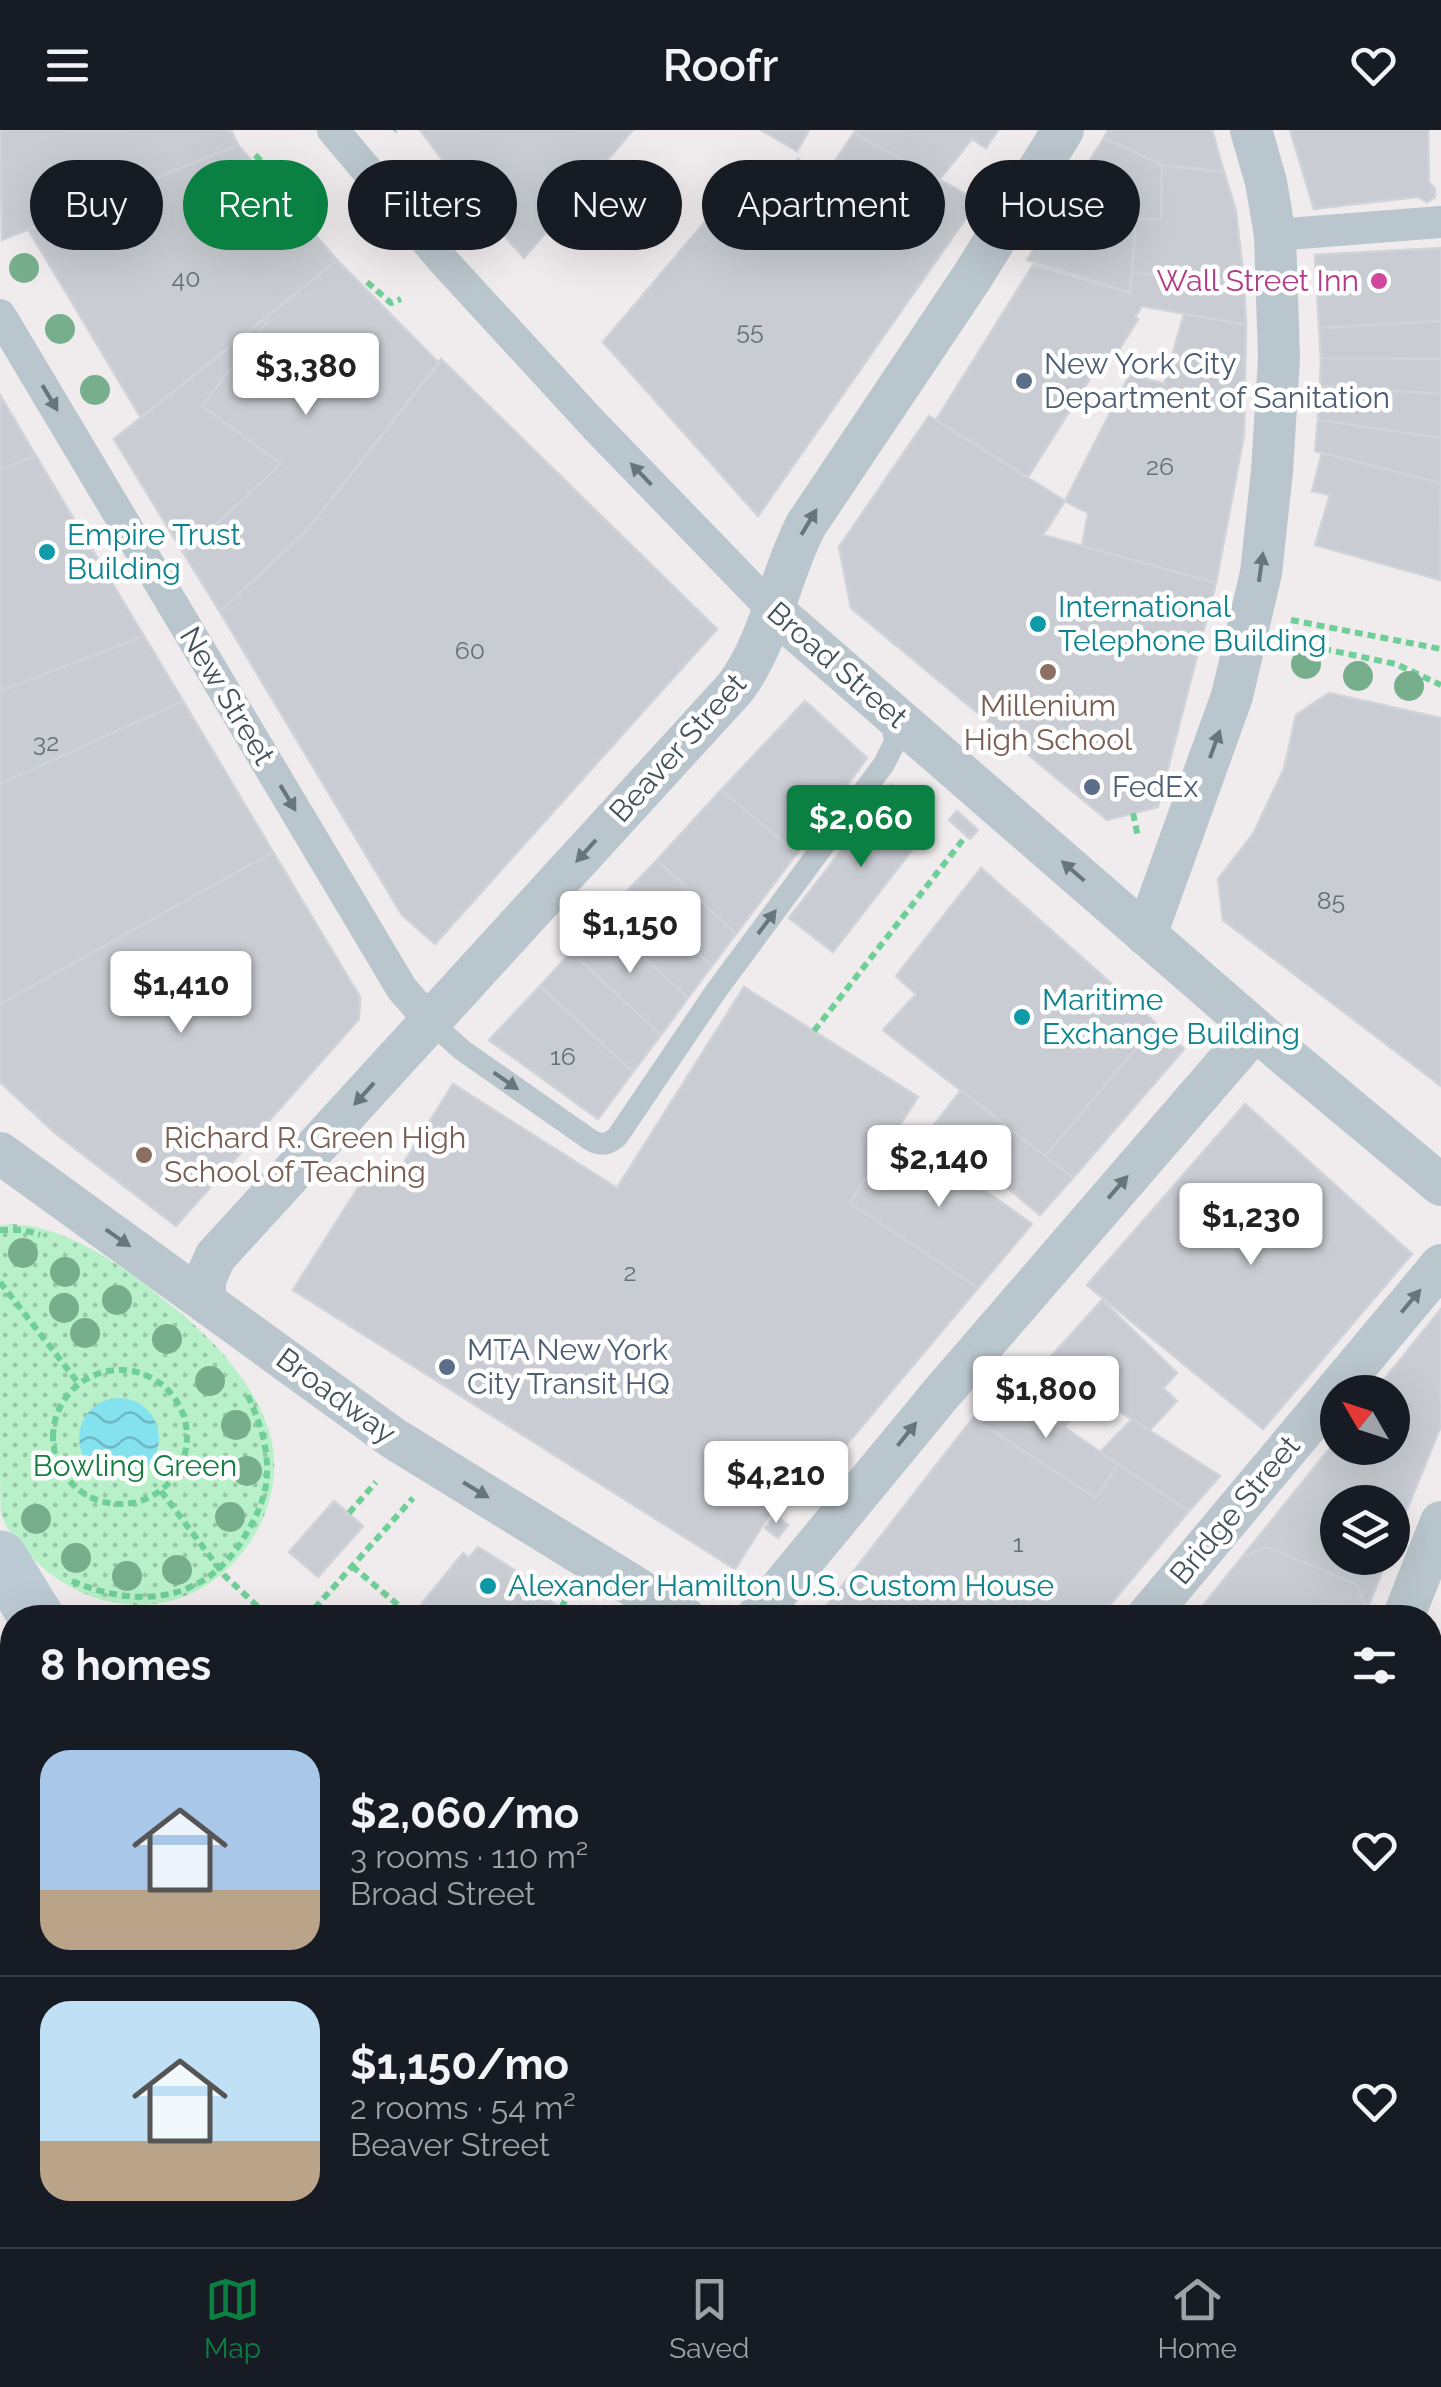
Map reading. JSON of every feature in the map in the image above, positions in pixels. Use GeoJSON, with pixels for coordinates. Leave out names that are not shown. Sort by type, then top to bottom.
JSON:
{"type":"FeatureCollection","features":[{"type":"Feature","properties":{"kind":"main road"},"geometry":{"type":"LineString","coordinates":[[0,1558],[48,1596]]}},
{"type":"Feature","properties":{"kind":"street","name":"Broad Street"},"geometry":{"type":"LineString","coordinates":[[333,130],[445,263],[775,612],[1256,1030],[1441,1185]]}},
{"type":"Feature","properties":{"kind":"street","name":"Beaver Street"},"geometry":{"type":"LineString","coordinates":[[205,1300],[206,1280],[215,1257],[736,688],[758,653],[806,525],[974,274],[1063,130]]}},
{"type":"Feature","properties":{"kind":"street"},"geometry":{"type":"LineString","coordinates":[[1146,935],[1232,696],[1261,573],[1279,358],[1275,235],[1266,182],[1251,130]]}},
{"type":"Feature","properties":{"kind":"street"},"geometry":{"type":"LineString","coordinates":[[1275,235],[1441,222]]}},
{"type":"Feature","properties":{"kind":"street","name":"New Street"},"geometry":{"type":"LineString","coordinates":[[0,315],[402,989],[430,1022]]}},
{"type":"Feature","properties":{"kind":"street"},"geometry":{"type":"LineString","coordinates":[[767,1605],[940,1394],[1256,1030]]}},
{"type":"Feature","properties":{"kind":"street","name":"Broadway"},"geometry":{"type":"LineString","coordinates":[[0,1153],[394,1438],[664,1605]]}},
{"type":"Feature","properties":{"kind":"street","name":"Bridge Street"},"geometry":{"type":"LineString","coordinates":[[1157,1605],[1441,1266]]}},
{"type":"Feature","properties":{"kind":"street"},"geometry":{"type":"LineString","coordinates":[[1408,1605],[1441,1522]]}},
{"type":"Feature","properties":{"kind":"lane"},"geometry":{"type":"LineString","coordinates":[[430,1022],[462,1050],[592,1141],[610,1143],[716,991],[884,764],[895,742],[890,713]]}},
{"type":"Feature","properties":{"kind":"path"},"geometry":{"type":"LineString","coordinates":[[255,155],[260,160]]}},
{"type":"Feature","properties":{"kind":"path"},"geometry":{"type":"LineString","coordinates":[[367,282],[386,301],[401,299]]}},
{"type":"Feature","properties":{"kind":"path"},"geometry":{"type":"LineString","coordinates":[[1275,617],[1441,649]]}},
{"type":"Feature","properties":{"kind":"path"},"geometry":{"type":"LineString","coordinates":[[1271,638],[1396,664],[1441,685]]}},
{"type":"Feature","properties":{"kind":"path"},"geometry":{"type":"LineString","coordinates":[[814,1032],[966,837]]}},
{"type":"Feature","properties":{"kind":"path"},"geometry":{"type":"LineString","coordinates":[[0,1230],[24,1230],[50,1238]]}},
{"type":"Feature","properties":{"kind":"path"},"geometry":{"type":"LineString","coordinates":[[0,1282],[79,1384]]}},
{"type":"Feature","properties":{"kind":"path"},"geometry":{"type":"LineString","coordinates":[[128,1371],[158,1382],[174,1396],[184,1415],[188,1436],[175,1476],[161,1491],[132,1503],[100,1503],[80,1493],[66,1478],[56,1460],[53,1428],[64,1399],[79,1384],[97,1374],[128,1371]]}},
{"type":"Feature","properties":{"kind":"path"},"geometry":{"type":"LineString","coordinates":[[48,1596],[150,1597],[188,1588],[220,1569],[238,1549],[265,1491],[265,1445],[247,1394]]}},
{"type":"Feature","properties":{"kind":"path"},"geometry":{"type":"LineString","coordinates":[[348,1513],[376,1482]]}},
{"type":"Feature","properties":{"kind":"path"},"geometry":{"type":"LineString","coordinates":[[161,1491],[220,1569],[254,1605]]}},
{"type":"Feature","properties":{"kind":"path"},"geometry":{"type":"LineString","coordinates":[[318,1605],[413,1498]]}},
{"type":"Feature","properties":{"kind":"path"},"geometry":{"type":"LineString","coordinates":[[352,1566],[398,1605]]}},
{"type":"Feature","properties":{"kind":"green space","name":"Bowling Green"},"geometry":{"type":"Polygon","coordinates":[[[0,1225],[36,1227],[80,1243],[142,1282],[207,1337],[235,1368],[257,1402],[273,1449],[274,1472],[268,1506],[240,1556],[217,1578],[190,1594],[161,1603],[131,1605],[101,1599],[71,1587],[42,1567],[7,1528],[1,1513],[0,1487],[0,1225]]]}},
{"type":"Feature","properties":{"kind":"water"},"geometry":{"type":"Polygon","coordinates":[[[119,1398],[134,1401],[147,1410],[156,1423],[156,1453],[147,1466],[134,1475],[119,1478],[104,1475],[91,1466],[82,1453],[79,1438],[82,1423],[91,1410],[104,1401],[119,1398]]]}},
{"type":"Feature","properties":{"kind":"building"},"geometry":{"type":"Polygon","coordinates":[[[0,130],[231,130],[238,145],[201,160],[183,160],[183,167],[163,175],[163,160],[30,160],[30,229],[2,240],[0,130]]]}},
{"type":"Feature","properties":{"kind":"building"},"geometry":{"type":"Polygon","coordinates":[[[420,130],[633,130],[607,160],[537,160],[537,243],[524,258],[517,250],[517,160],[443,160],[420,130]]]}},
{"type":"Feature","properties":{"kind":"building"},"geometry":{"type":"Polygon","coordinates":[[[761,130],[809,130],[797,151],[761,130]]]}},
{"type":"Feature","properties":{"kind":"building"},"geometry":{"type":"Polygon","coordinates":[[[998,130],[986,148],[972,139],[945,173],[945,160],[903,160],[854,133],[998,130]]]}},
{"type":"Feature","properties":{"kind":"building"},"geometry":{"type":"Polygon","coordinates":[[[1108,130],[1212,130],[1224,172],[1162,165],[1104,138],[1108,130]]]}},
{"type":"Feature","properties":{"kind":"building"},"geometry":{"type":"Polygon","coordinates":[[[1290,130],[1428,130],[1429,182],[1435,197],[1427,202],[1417,197],[1314,209],[1290,130]]]}},
{"type":"Feature","properties":{"kind":"building"},"geometry":{"type":"Polygon","coordinates":[[[854,133],[903,160],[836,160],[854,133]]]}},
{"type":"Feature","properties":{"kind":"building"},"geometry":{"type":"Polygon","coordinates":[[[1104,138],[1162,165],[1161,219],[1140,219],[1140,160],[1090,160],[1104,138]]]}},
{"type":"Feature","properties":{"kind":"building"},"geometry":{"type":"Polygon","coordinates":[[[238,145],[251,160],[200,160],[238,145]]]}},
{"type":"Feature","properties":{"kind":"building"},"geometry":{"type":"Polygon","coordinates":[[[1162,165],[1224,172],[1236,211],[1244,282],[1132,273],[1134,250],[1140,250],[1140,219],[1161,219],[1162,165]]]}},
{"type":"Feature","properties":{"kind":"building"},"geometry":{"type":"Polygon","coordinates":[[[183,167],[183,250],[328,250],[337,260],[141,418],[41,250],[163,250],[163,175],[183,167]]]}},
{"type":"Feature","properties":{"kind":"building"},"geometry":{"type":"Polygon","coordinates":[[[945,183],[965,194],[965,220],[945,248],[945,183]]]}},
{"type":"Feature","properties":{"kind":"building"},"geometry":{"type":"Polygon","coordinates":[[[702,225],[702,250],[944,250],[758,516],[603,342],[702,225]]]}},
{"type":"Feature","properties":{"kind":"building","name":"Wall Street Inn"},"geometry":{"type":"Polygon","coordinates":[[[1441,248],[1441,321],[1319,328],[1315,255],[1441,248]]]}},
{"type":"Feature","properties":{"kind":"building"},"geometry":{"type":"Polygon","coordinates":[[[1033,250],[1133,250],[1130,293],[1027,260],[1033,250]]]}},
{"type":"Feature","properties":{"kind":"building"},"geometry":{"type":"Polygon","coordinates":[[[337,260],[439,363],[308,529],[220,612],[184,554],[281,464],[202,406],[269,315],[337,260]]]}},
{"type":"Feature","properties":{"kind":"building","name":"New York City Department of Sanitation"},"geometry":{"type":"Polygon","coordinates":[[[1033,265],[1130,293],[1132,273],[1244,282],[1246,325],[1142,306],[1114,358],[1106,353],[1028,477],[936,420],[1033,265]]]}},
{"type":"Feature","properties":{"kind":"building"},"geometry":{"type":"Polygon","coordinates":[[[1184,314],[1246,325],[1244,435],[1216,583],[1082,546],[1088,513],[1065,501],[1130,374],[1164,384],[1184,314]]]}},
{"type":"Feature","properties":{"kind":"building"},"geometry":{"type":"Polygon","coordinates":[[[269,315],[202,406],[281,464],[184,554],[114,439],[269,315]]]}},
{"type":"Feature","properties":{"kind":"building"},"geometry":{"type":"Polygon","coordinates":[[[1441,321],[1441,359],[1321,358],[1319,328],[1441,321]]]}},
{"type":"Feature","properties":{"kind":"building"},"geometry":{"type":"Polygon","coordinates":[[[1321,358],[1441,359],[1441,394],[1320,386],[1321,358]]]}},
{"type":"Feature","properties":{"kind":"building"},"geometry":{"type":"Polygon","coordinates":[[[441,359],[717,629],[435,944],[402,915],[220,612],[308,529],[441,359]]]}},
{"type":"Feature","properties":{"kind":"building"},"geometry":{"type":"Polygon","coordinates":[[[1320,386],[1441,394],[1441,438],[1318,420],[1320,386]]]}},
{"type":"Feature","properties":{"kind":"building"},"geometry":{"type":"Polygon","coordinates":[[[0,395],[36,456],[0,469],[0,395]]]}},
{"type":"Feature","properties":{"kind":"building","name":"International Telephone Building"},"geometry":{"type":"Polygon","coordinates":[[[929,416],[1065,501],[1043,535],[1216,583],[1158,807],[1107,820],[851,608],[839,547],[929,416]]]}},
{"type":"Feature","properties":{"kind":"building"},"geometry":{"type":"Polygon","coordinates":[[[1318,420],[1441,438],[1441,483],[1315,451],[1318,420]]]}},
{"type":"Feature","properties":{"kind":"building"},"geometry":{"type":"Polygon","coordinates":[[[1322,453],[1441,483],[1440,580],[1315,545],[1330,495],[1312,491],[1322,453]]]}},
{"type":"Feature","properties":{"kind":"building","name":"Empire Trust Building"},"geometry":{"type":"Polygon","coordinates":[[[36,456],[144,636],[0,691],[0,469],[36,456]]]}},
{"type":"Feature","properties":{"kind":"building"},"geometry":{"type":"Polygon","coordinates":[[[144,636],[183,701],[0,784],[0,691],[144,636]]]}},
{"type":"Feature","properties":{"kind":"building"},"geometry":{"type":"Polygon","coordinates":[[[1329,693],[1441,718],[1441,1086],[1223,920],[1218,879],[1253,834],[1284,769],[1296,715],[1329,693]]]}},
{"type":"Feature","properties":{"kind":"building"},"geometry":{"type":"Polygon","coordinates":[[[183,701],[273,852],[0,1004],[0,784],[183,701]]]}},
{"type":"Feature","properties":{"kind":"building"},"geometry":{"type":"Polygon","coordinates":[[[805,701],[867,758],[797,853],[721,790],[805,701]]]}},
{"type":"Feature","properties":{"kind":"building"},"geometry":{"type":"Polygon","coordinates":[[[892,785],[932,824],[833,952],[789,918],[892,785]]]}},
{"type":"Feature","properties":{"kind":"building"},"geometry":{"type":"Polygon","coordinates":[[[721,790],[797,853],[736,934],[657,860],[721,790]]]}},
{"type":"Feature","properties":{"kind":"building"},"geometry":{"type":"Polygon","coordinates":[[[957,811],[978,830],[970,839],[949,820],[957,811]]]}},
{"type":"Feature","properties":{"kind":"building"},"geometry":{"type":"Polygon","coordinates":[[[273,852],[360,997],[359,1019],[176,1226],[55,1133],[0,1082],[0,1004],[273,852]]]}},
{"type":"Feature","properties":{"kind":"building"},"geometry":{"type":"Polygon","coordinates":[[[657,860],[736,934],[712,966],[629,889],[657,860]]]}},
{"type":"Feature","properties":{"kind":"building","name":"Maritime Exchange Building"},"geometry":{"type":"Polygon","coordinates":[[[981,868],[1157,1024],[1045,1156],[883,1030],[916,994],[896,976],[981,868]]]}},
{"type":"Feature","properties":{"kind":"building"},"geometry":{"type":"Polygon","coordinates":[[[629,889],[712,966],[688,998],[602,919],[629,889]]]}},
{"type":"Feature","properties":{"kind":"building"},"geometry":{"type":"Polygon","coordinates":[[[602,919],[688,998],[661,1035],[571,952],[602,919]]]}},
{"type":"Feature","properties":{"kind":"building"},"geometry":{"type":"Polygon","coordinates":[[[571,952],[661,1035],[633,1072],[540,986],[571,952]]]}},
{"type":"Feature","properties":{"kind":"building"},"geometry":{"type":"Polygon","coordinates":[[[540,986],[633,1072],[598,1119],[489,1040],[540,986]]]}},
{"type":"Feature","properties":{"kind":"building"},"geometry":{"type":"Polygon","coordinates":[[[744,987],[918,1097],[850,1203],[978,1288],[806,1493],[790,1482],[735,1569],[293,1290],[373,1164],[395,1177],[453,1084],[617,1188],[744,987]]]}},
{"type":"Feature","properties":{"kind":"building"},"geometry":{"type":"Polygon","coordinates":[[[1157,1024],[1184,1049],[1073,1178],[1045,1156],[1157,1024]]]}},
{"type":"Feature","properties":{"kind":"building"},"geometry":{"type":"Polygon","coordinates":[[[961,1090],[1073,1178],[1040,1215],[933,1126],[961,1090]]]}},
{"type":"Feature","properties":{"kind":"building"},"geometry":{"type":"Polygon","coordinates":[[[1245,1104],[1412,1254],[1263,1429],[1087,1285],[1245,1104]]]}},
{"type":"Feature","properties":{"kind":"building"},"geometry":{"type":"Polygon","coordinates":[[[897,1128],[1032,1224],[978,1288],[850,1203],[897,1128]]]}},
{"type":"Feature","properties":{"kind":"building"},"geometry":{"type":"Polygon","coordinates":[[[1102,1300],[1177,1373],[1163,1388],[1177,1401],[1150,1430],[1093,1396],[1064,1427],[1016,1395],[1102,1300]]]}},
{"type":"Feature","properties":{"kind":"building"},"geometry":{"type":"Polygon","coordinates":[[[1441,1309],[1441,1426],[1410,1502],[1410,1485],[1320,1485],[1320,1569],[1266,1547],[1242,1557],[1320,1460],[1320,1465],[1410,1465],[1410,1375],[1388,1375],[1441,1309]]]}},
{"type":"Feature","properties":{"kind":"building"},"geometry":{"type":"Polygon","coordinates":[[[1001,1384],[1118,1464],[1096,1498],[973,1418],[1001,1384]]]}},
{"type":"Feature","properties":{"kind":"building"},"geometry":{"type":"Polygon","coordinates":[[[973,1418],[1096,1498],[1118,1464],[1189,1511],[1110,1605],[827,1605],[973,1418]]]}},
{"type":"Feature","properties":{"kind":"building"},"geometry":{"type":"Polygon","coordinates":[[[1132,1419],[1220,1476],[1189,1511],[1100,1452],[1132,1419]]]}},
{"type":"Feature","properties":{"kind":"building"},"geometry":{"type":"Polygon","coordinates":[[[334,1501],[363,1526],[318,1577],[289,1552],[334,1501]]]}},
{"type":"Feature","properties":{"kind":"building"},"geometry":{"type":"Polygon","coordinates":[[[775,1515],[788,1525],[778,1538],[765,1528],[775,1515]]]}},
{"type":"Feature","properties":{"kind":"building","name":"Alexander Hamilton U.S. Custom House"},"geometry":{"type":"Polygon","coordinates":[[[478,1547],[554,1595],[550,1601],[556,1605],[421,1605],[463,1553],[469,1558],[478,1547]]]}},
{"type":"Feature","properties":{"kind":"building"},"geometry":{"type":"Polygon","coordinates":[[[1266,1547],[1320,1569],[1320,1575],[1334,1575],[1356,1584],[1365,1605],[1203,1605],[1242,1557],[1266,1547]]]}},
{"type":"Feature","properties":{"kind":"building"},"geometry":{"type":"Polygon","coordinates":[[[1334,1575],[1381,1575],[1369,1605],[1356,1584],[1334,1575]]]}},
{"type":"Feature","properties":{"kind":"place","name":"Wall Street Inn"},"geometry":{"type":"Point","coordinates":[1379,281]}},
{"type":"Feature","properties":{"kind":"place","name":"New York City Department of Sanitation"},"geometry":{"type":"Point","coordinates":[1024,381]}},
{"type":"Feature","properties":{"kind":"place","name":"Empire Trust Building"},"geometry":{"type":"Point","coordinates":[47,552]}},
{"type":"Feature","properties":{"kind":"place","name":"International Telephone Building"},"geometry":{"type":"Point","coordinates":[1038,624]}},
{"type":"Feature","properties":{"kind":"place","name":"Millenium High School"},"geometry":{"type":"Point","coordinates":[1048,672]}},
{"type":"Feature","properties":{"kind":"place","name":"FedEx"},"geometry":{"type":"Point","coordinates":[1092,787]}},
{"type":"Feature","properties":{"kind":"place","name":"Maritime Exchange Building"},"geometry":{"type":"Point","coordinates":[1022,1017]}},
{"type":"Feature","properties":{"kind":"place","name":"Richard R. Green High School of Teaching"},"geometry":{"type":"Point","coordinates":[144,1155]}},
{"type":"Feature","properties":{"kind":"place","name":"MTA New York City Transit HQ"},"geometry":{"type":"Point","coordinates":[447,1367]}},
{"type":"Feature","properties":{"kind":"place","name":"Alexander Hamilton U.S. Custom House"},"geometry":{"type":"Point","coordinates":[488,1586]}}]}
